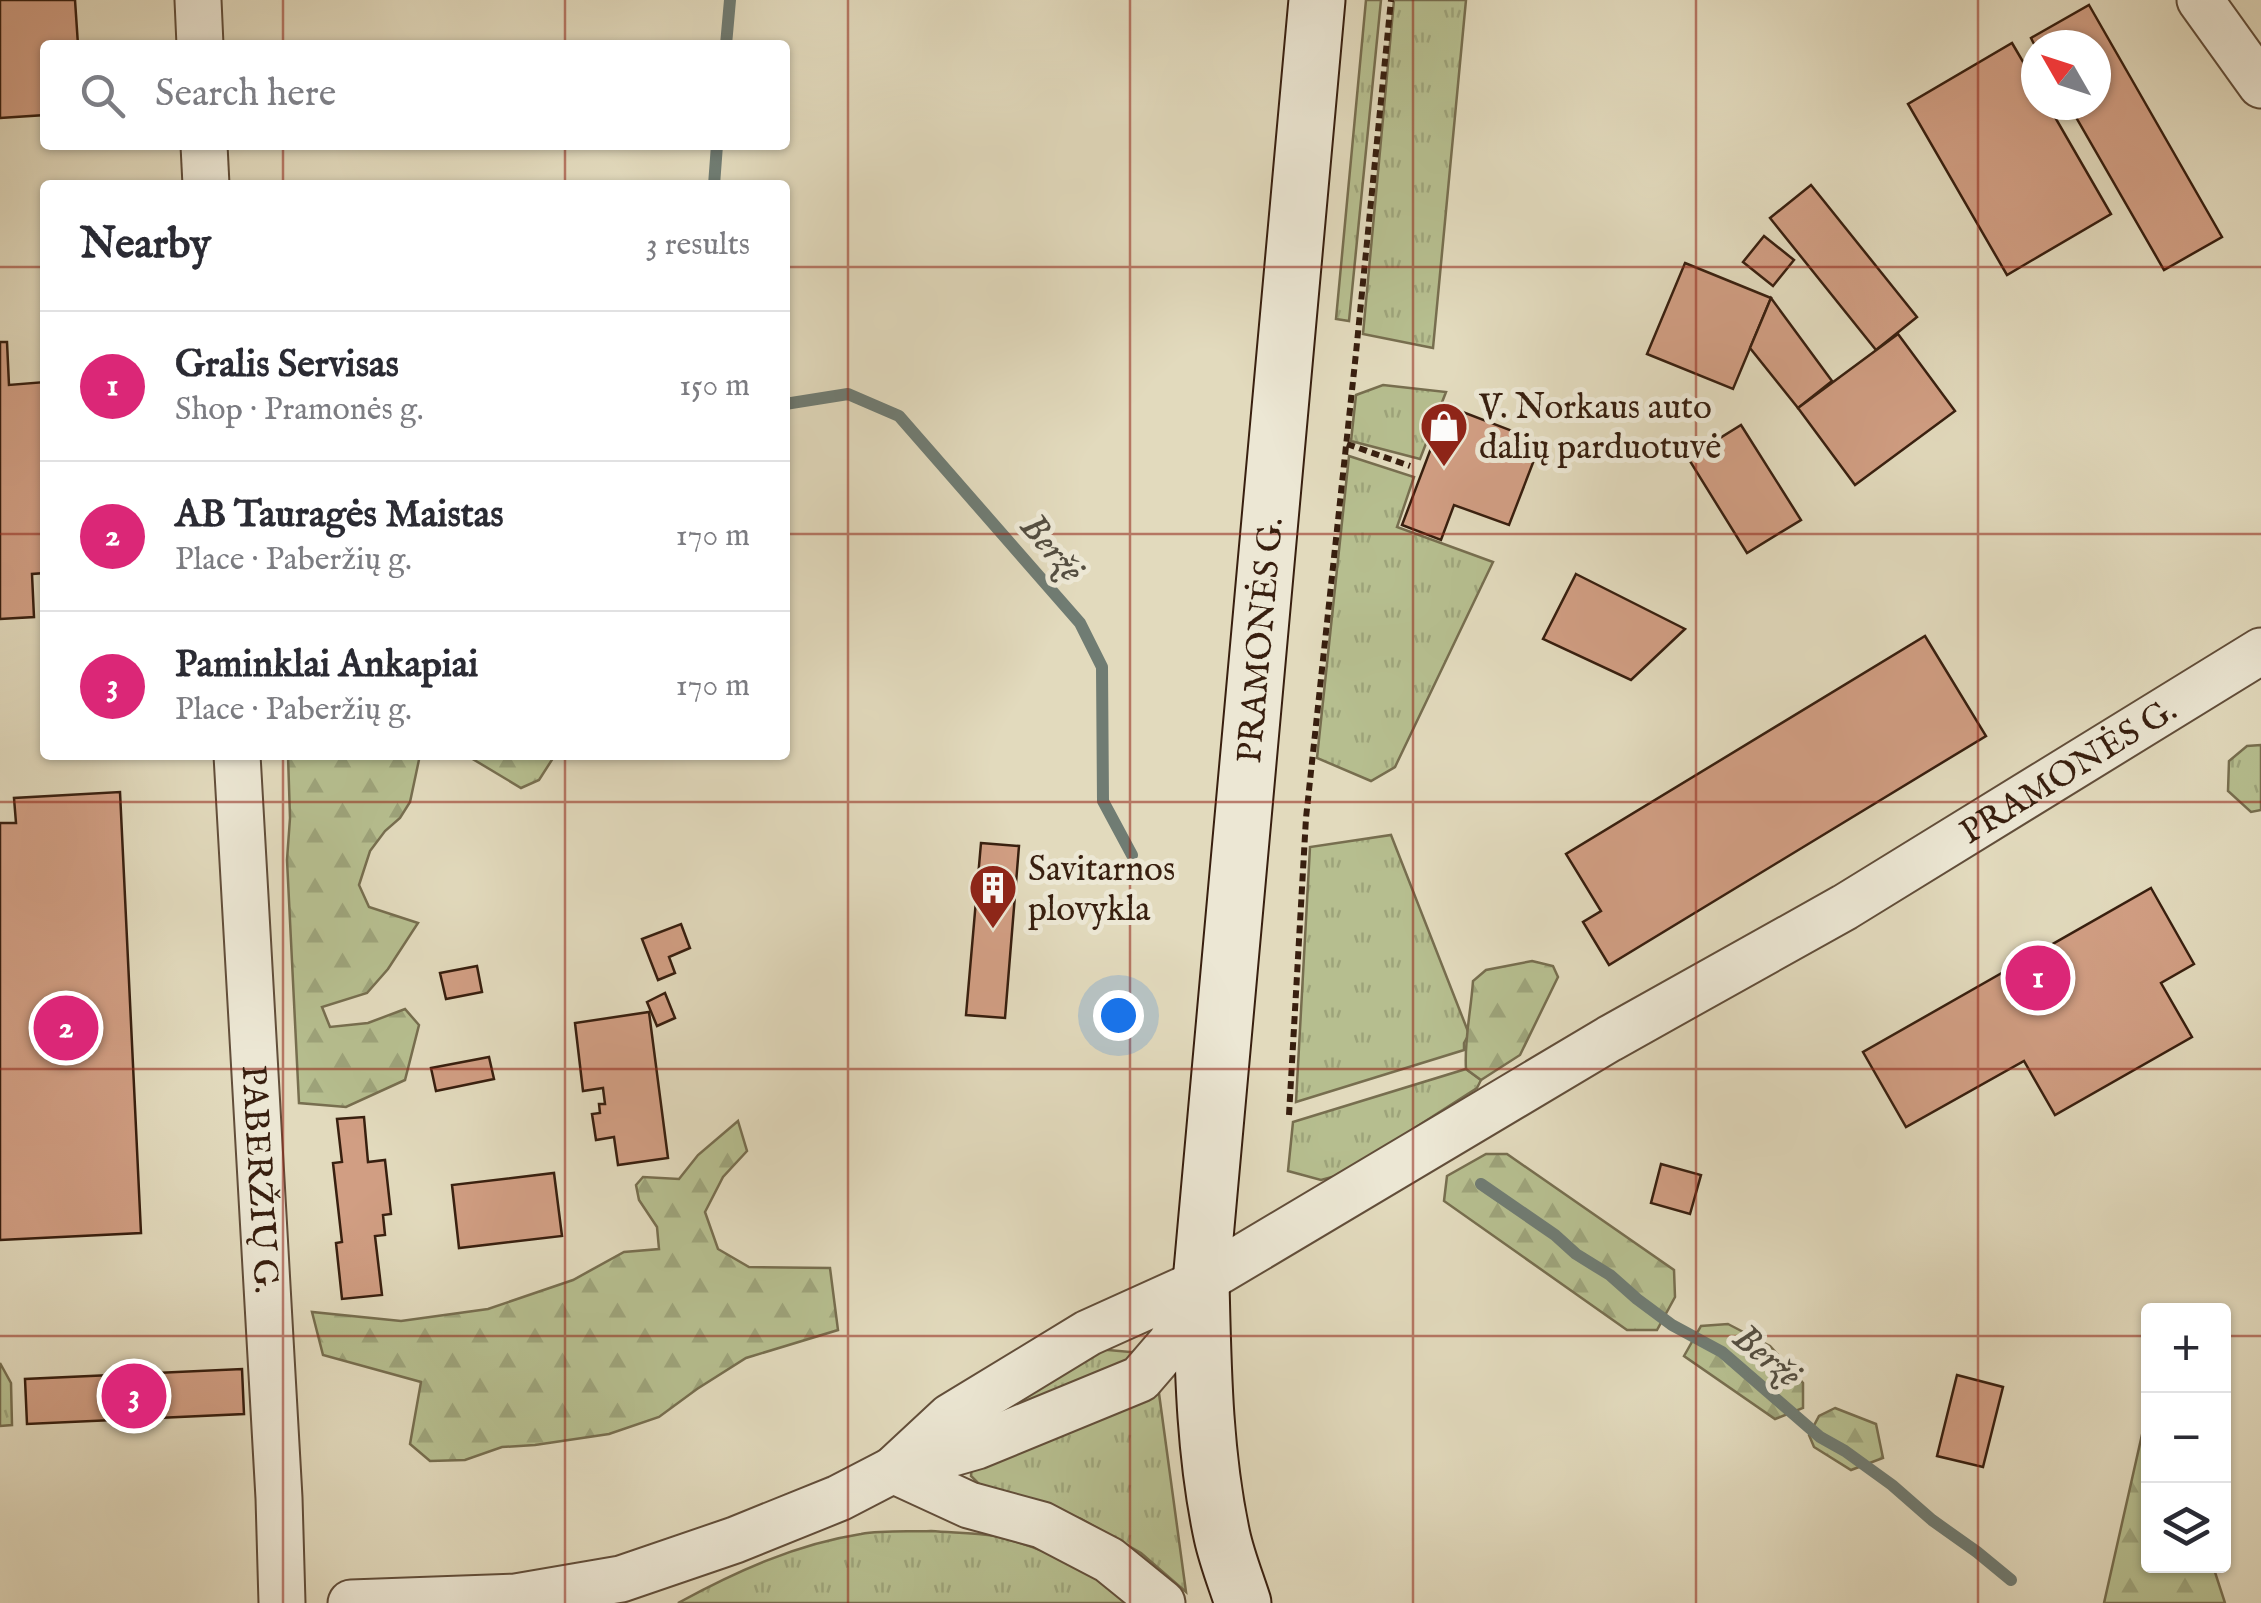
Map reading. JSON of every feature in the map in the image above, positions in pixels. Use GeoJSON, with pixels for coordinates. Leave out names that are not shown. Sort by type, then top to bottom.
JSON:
{"type":"FeatureCollection","features":[{"type":"Feature","properties":{"kind":"main road","name":"PRAMONĖS G."},"geometry":{"type":"LineString","coordinates":[[1242,1603],[1223,1539],[1210,1466],[1200,1282],[1317,0]]}},
{"type":"Feature","properties":{"kind":"street"},"geometry":{"type":"LineString","coordinates":[[198,0],[200,40]]}},
{"type":"Feature","properties":{"kind":"street"},"geometry":{"type":"LineString","coordinates":[[2200,0],[2261,84]]}},
{"type":"Feature","properties":{"kind":"street"},"geometry":{"type":"LineString","coordinates":[[204,150],[206,180]]}},
{"type":"Feature","properties":{"kind":"street","name":"PRAMONĖS G."},"geometry":{"type":"LineString","coordinates":[[893,1470],[950,1416],[1088,1332],[1200,1282],[1609,1040],[1845,906],[2261,651]]}},
{"type":"Feature","properties":{"kind":"street","name":"PABERŽIŲ G."},"geometry":{"type":"LineString","coordinates":[[237,760],[282,1603]]}},
{"type":"Feature","properties":{"kind":"street","name":"PRAMONĖS G."},"geometry":{"type":"LineString","coordinates":[[351,1603],[516,1597],[621,1579],[736,1540],[839,1498],[893,1470],[978,1446],[1140,1379],[1172,1343],[1200,1282]]}},
{"type":"Feature","properties":{"kind":"street"},"geometry":{"type":"LineString","coordinates":[[893,1470],[969,1505],[1042,1525],[1109,1560],[1162,1603]]}},
{"type":"Feature","properties":{"kind":"path"},"geometry":{"type":"LineString","coordinates":[[1289,1114],[1306,818],[1391,0]]}},
{"type":"Feature","properties":{"kind":"path"},"geometry":{"type":"LineString","coordinates":[[1346,444],[1410,466]]}},
{"type":"Feature","properties":{"kind":"green space"},"geometry":{"type":"Polygon","coordinates":[[[1366,0],[1381,0],[1349,321],[1336,319],[1366,0]]]}},
{"type":"Feature","properties":{"kind":"green space"},"geometry":{"type":"Polygon","coordinates":[[[1394,0],[1466,0],[1433,348],[1363,334],[1394,0]]]}},
{"type":"Feature","properties":{"kind":"green space"},"geometry":{"type":"Polygon","coordinates":[[[1383,385],[1446,392],[1420,459],[1351,441],[1356,395],[1383,385]]]}},
{"type":"Feature","properties":{"kind":"green space"},"geometry":{"type":"Polygon","coordinates":[[[1349,456],[1414,477],[1397,527],[1493,562],[1395,767],[1371,781],[1317,758],[1349,456]]]}},
{"type":"Feature","properties":{"kind":"green space"},"geometry":{"type":"Polygon","coordinates":[[[2261,745],[2261,810],[2251,812],[2228,791],[2229,761],[2247,746],[2261,745]]]}},
{"type":"Feature","properties":{"kind":"green space"},"geometry":{"type":"Polygon","coordinates":[[[288,760],[419,760],[410,802],[370,851],[359,885],[369,907],[418,923],[367,993],[322,1007],[330,1027],[368,1023],[405,1009],[419,1025],[405,1080],[346,1107],[299,1103],[287,860],[288,760]]]}},
{"type":"Feature","properties":{"kind":"green space"},"geometry":{"type":"Polygon","coordinates":[[[474,760],[552,760],[539,780],[521,788],[474,760]]]}},
{"type":"Feature","properties":{"kind":"green space"},"geometry":{"type":"Polygon","coordinates":[[[1391,835],[1469,1034],[1464,1050],[1296,1102],[1310,847],[1391,835]]]}},
{"type":"Feature","properties":{"kind":"green space"},"geometry":{"type":"Polygon","coordinates":[[[1532,961],[1553,966],[1558,977],[1520,1055],[1481,1080],[1466,1069],[1473,981],[1486,970],[1532,961]]]}},
{"type":"Feature","properties":{"kind":"green space"},"geometry":{"type":"Polygon","coordinates":[[[1466,1069],[1481,1080],[1477,1088],[1343,1174],[1321,1180],[1288,1171],[1293,1122],[1466,1069]]]}},
{"type":"Feature","properties":{"kind":"green space"},"geometry":{"type":"Polygon","coordinates":[[[738,1121],[747,1151],[723,1177],[705,1212],[718,1249],[749,1267],[830,1268],[838,1330],[746,1358],[659,1417],[609,1434],[502,1447],[465,1460],[430,1461],[410,1444],[421,1382],[323,1355],[312,1312],[401,1321],[488,1309],[573,1280],[624,1252],[659,1249],[657,1227],[639,1200],[636,1185],[643,1177],[679,1179],[698,1155],[738,1121]]]}},
{"type":"Feature","properties":{"kind":"green space"},"geometry":{"type":"Polygon","coordinates":[[[1486,1154],[1507,1154],[1674,1270],[1675,1297],[1657,1330],[1627,1330],[1444,1201],[1447,1176],[1486,1154]]]}},
{"type":"Feature","properties":{"kind":"green space"},"geometry":{"type":"Polygon","coordinates":[[[1728,1324],[1770,1346],[1803,1383],[1803,1408],[1775,1419],[1684,1356],[1701,1326],[1728,1324]]]}},
{"type":"Feature","properties":{"kind":"green space"},"geometry":{"type":"Polygon","coordinates":[[[1097,1349],[1142,1353],[1138,1362],[959,1430],[1097,1349]]]}},
{"type":"Feature","properties":{"kind":"green space"},"geometry":{"type":"Polygon","coordinates":[[[0,1363],[11,1383],[12,1425],[0,1426],[0,1363]]]}},
{"type":"Feature","properties":{"kind":"green space"},"geometry":{"type":"Polygon","coordinates":[[[1158,1386],[1186,1592],[1141,1553],[1081,1519],[979,1484],[971,1476],[972,1466],[1158,1386]]]}},
{"type":"Feature","properties":{"kind":"green space"},"geometry":{"type":"Polygon","coordinates":[[[1835,1408],[1876,1424],[1883,1458],[1851,1470],[1814,1447],[1809,1435],[1819,1416],[1835,1408]]]}},
{"type":"Feature","properties":{"kind":"green space"},"geometry":{"type":"Polygon","coordinates":[[[2141,1439],[2141,1573],[2215,1573],[2225,1603],[2104,1603],[2141,1439]]]}},
{"type":"Feature","properties":{"kind":"green space"},"geometry":{"type":"Polygon","coordinates":[[[931,1531],[987,1535],[1031,1547],[1083,1570],[1129,1603],[678,1603],[744,1570],[813,1545],[869,1533],[931,1531]]]}},
{"type":"Feature","properties":{"kind":"building"},"geometry":{"type":"Polygon","coordinates":[[[0,0],[75,0],[78,40],[40,40],[40,115],[0,118],[0,0]]]}},
{"type":"Feature","properties":{"kind":"building"},"geometry":{"type":"Polygon","coordinates":[[[2089,5],[2103,30],[2045,30],[2089,5]]]}},
{"type":"Feature","properties":{"kind":"building"},"geometry":{"type":"Polygon","coordinates":[[[2012,43],[2021,58],[2021,120],[2057,120],[2111,214],[2007,275],[1908,104],[2012,43]]]}},
{"type":"Feature","properties":{"kind":"building"},"geometry":{"type":"Polygon","coordinates":[[[2111,43],[2222,237],[2164,270],[2078,120],[2111,120],[2111,43]]]}},
{"type":"Feature","properties":{"kind":"building"},"geometry":{"type":"Polygon","coordinates":[[[1811,185],[1917,317],[1876,350],[1770,218],[1811,185]]]}},
{"type":"Feature","properties":{"kind":"building"},"geometry":{"type":"Polygon","coordinates":[[[1764,236],[1794,260],[1773,286],[1743,262],[1764,236]]]}},
{"type":"Feature","properties":{"kind":"building"},"geometry":{"type":"Polygon","coordinates":[[[1685,263],[1771,298],[1733,389],[1647,354],[1685,263]]]}},
{"type":"Feature","properties":{"kind":"building"},"geometry":{"type":"Polygon","coordinates":[[[1771,298],[1832,381],[1798,408],[1750,348],[1771,298]]]}},
{"type":"Feature","properties":{"kind":"building"},"geometry":{"type":"Polygon","coordinates":[[[1898,334],[1955,411],[1855,485],[1798,408],[1898,334]]]}},
{"type":"Feature","properties":{"kind":"building"},"geometry":{"type":"Polygon","coordinates":[[[0,342],[7,342],[9,385],[40,382],[40,573],[32,574],[34,617],[0,619],[0,342]]]}},
{"type":"Feature","properties":{"kind":"building"},"geometry":{"type":"Polygon","coordinates":[[[1447,406],[1541,442],[1509,525],[1454,505],[1441,540],[1402,525],[1447,406]]]}},
{"type":"Feature","properties":{"kind":"building"},"geometry":{"type":"Polygon","coordinates":[[[1741,425],[1801,520],[1747,553],[1688,458],[1741,425]]]}},
{"type":"Feature","properties":{"kind":"building"},"geometry":{"type":"Polygon","coordinates":[[[1576,574],[1685,629],[1631,680],[1543,639],[1576,574]]]}},
{"type":"Feature","properties":{"kind":"building"},"geometry":{"type":"Polygon","coordinates":[[[1925,636],[1986,736],[1609,965],[1583,922],[1601,911],[1566,854],[1925,636]]]}},
{"type":"Feature","properties":{"kind":"building"},"geometry":{"type":"Polygon","coordinates":[[[120,792],[141,1233],[0,1240],[0,823],[16,823],[14,798],[120,792]]]}},
{"type":"Feature","properties":{"kind":"building","name":"Savitarnos plovykla"},"geometry":{"type":"Polygon","coordinates":[[[981,843],[1019,846],[1005,1018],[966,1015],[981,843]]]}},
{"type":"Feature","properties":{"kind":"building"},"geometry":{"type":"Polygon","coordinates":[[[2151,888],[2194,964],[2161,983],[2192,1037],[2055,1115],[2024,1061],[1906,1127],[1863,1052],[2151,888]]]}},
{"type":"Feature","properties":{"kind":"building"},"geometry":{"type":"Polygon","coordinates":[[[681,924],[690,948],[669,957],[675,973],[658,980],[642,939],[681,924]]]}},
{"type":"Feature","properties":{"kind":"building"},"geometry":{"type":"Polygon","coordinates":[[[477,966],[482,992],[446,999],[440,973],[477,966]]]}},
{"type":"Feature","properties":{"kind":"building"},"geometry":{"type":"Polygon","coordinates":[[[665,993],[675,1018],[657,1026],[647,1002],[665,993]]]}},
{"type":"Feature","properties":{"kind":"building"},"geometry":{"type":"Polygon","coordinates":[[[649,1012],[668,1158],[618,1165],[614,1137],[596,1140],[592,1114],[600,1113],[599,1104],[605,1104],[603,1088],[583,1091],[575,1023],[649,1012]]]}},
{"type":"Feature","properties":{"kind":"building"},"geometry":{"type":"Polygon","coordinates":[[[489,1057],[494,1079],[436,1091],[431,1068],[489,1057]]]}},
{"type":"Feature","properties":{"kind":"building"},"geometry":{"type":"Polygon","coordinates":[[[364,1117],[368,1162],[385,1160],[391,1214],[383,1215],[385,1235],[375,1236],[382,1295],[342,1299],[336,1243],[342,1242],[333,1163],[342,1162],[337,1119],[364,1117]]]}},
{"type":"Feature","properties":{"kind":"building"},"geometry":{"type":"Polygon","coordinates":[[[1661,1164],[1701,1175],[1690,1214],[1651,1203],[1661,1164]]]}},
{"type":"Feature","properties":{"kind":"building"},"geometry":{"type":"Polygon","coordinates":[[[554,1173],[562,1236],[459,1248],[452,1185],[554,1173]]]}},
{"type":"Feature","properties":{"kind":"building"},"geometry":{"type":"Polygon","coordinates":[[[242,1369],[244,1414],[27,1424],[25,1379],[242,1369]]]}},
{"type":"Feature","properties":{"kind":"building"},"geometry":{"type":"Polygon","coordinates":[[[1957,1375],[2003,1387],[1983,1467],[1937,1456],[1957,1375]]]}},
{"type":"Feature","properties":{"kind":"waterway","name":"Beržė"},"geometry":{"type":"LineString","coordinates":[[726,40],[730,0]]}},
{"type":"Feature","properties":{"kind":"waterway","name":"Beržė"},"geometry":{"type":"LineString","coordinates":[[714,180],[717,150]]}},
{"type":"Feature","properties":{"kind":"waterway","name":"Beržė"},"geometry":{"type":"LineString","coordinates":[[790,403],[848,394],[899,416],[1080,623],[1102,667],[1103,801],[1132,855]]}},
{"type":"Feature","properties":{"kind":"waterway","name":"Beržė"},"geometry":{"type":"LineString","coordinates":[[1481,1184],[1610,1275],[1672,1325],[1722,1352],[1820,1437],[1892,1485],[2011,1580]]}},
{"type":"Feature","properties":{"kind":"place","name":"V. Norkaus auto dalių parduotuvė"},"geometry":{"type":"Point","coordinates":[1444,468]}},
{"type":"Feature","properties":{"kind":"place","name":"Savitarnos plovykla"},"geometry":{"type":"Point","coordinates":[993,930]}},
{"type":"Feature","properties":{"kind":"place","name":"Gralis Servisas"},"geometry":{"type":"Point","coordinates":[2038,978]}},
{"type":"Feature","properties":{"kind":"place","name":"AB Tauragės Maistas"},"geometry":{"type":"Point","coordinates":[66,1028]}},
{"type":"Feature","properties":{"kind":"place","name":"Paminklai Ankapiai"},"geometry":{"type":"Point","coordinates":[134,1396]}}]}
